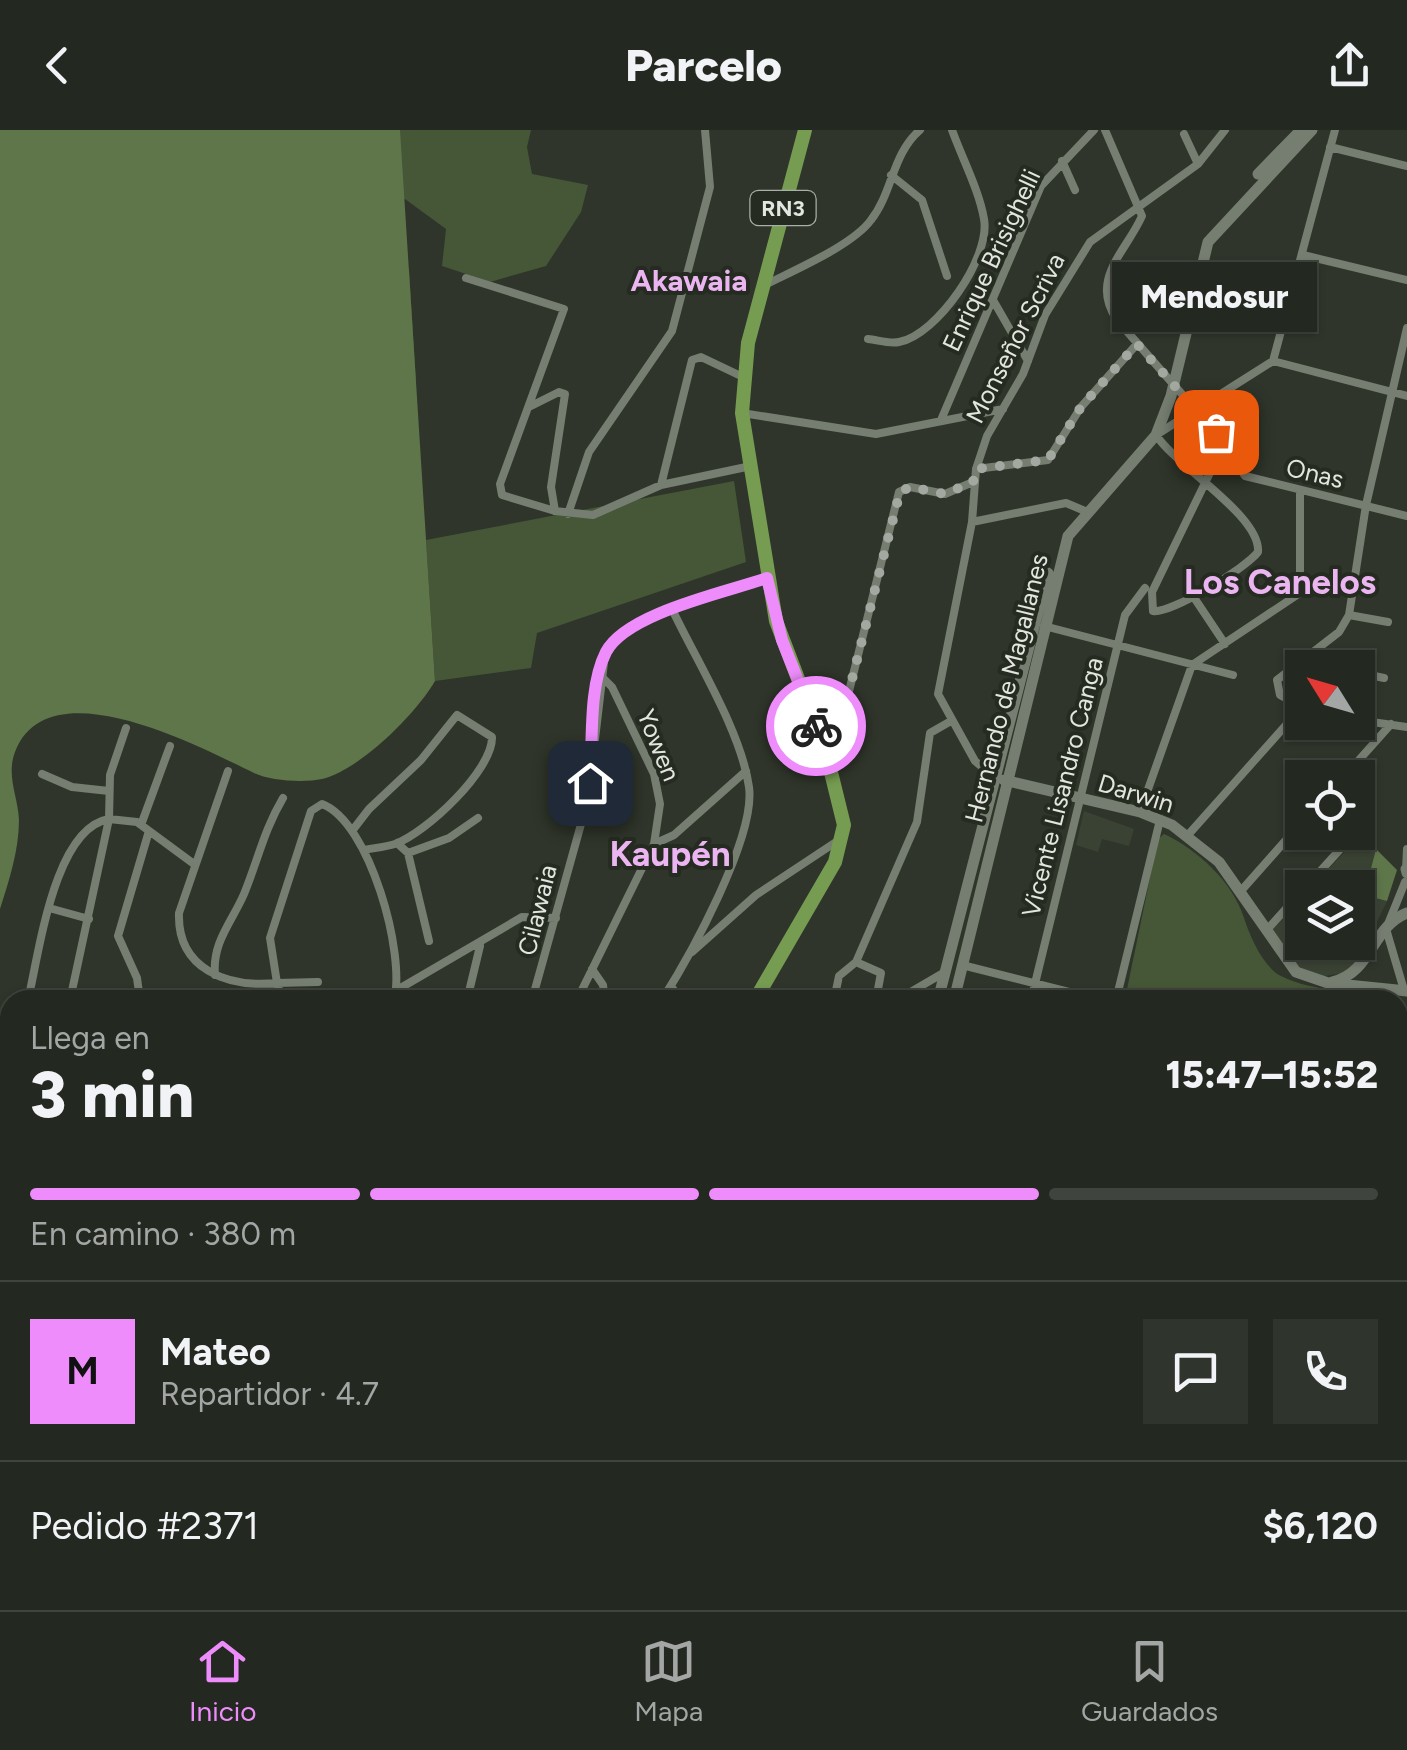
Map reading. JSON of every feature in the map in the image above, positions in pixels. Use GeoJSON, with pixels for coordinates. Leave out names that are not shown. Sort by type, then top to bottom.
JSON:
{"type":"FeatureCollection","features":[{"type":"Feature","properties":{"kind":"highway","name":"RN3"},"geometry":{"type":"LineString","coordinates":[[805,130],[763,286],[743,377],[742,414],[767,578],[782,640],[826,752],[843,809],[843,838]]}},
{"type":"Feature","properties":{"kind":"highway"},"geometry":{"type":"LineString","coordinates":[[761,990],[835,862],[843,838]]}},
{"type":"Feature","properties":{"kind":"main road"},"geometry":{"type":"LineString","coordinates":[[1170,383],[1202,239],[1222,211],[1301,130]]}},
{"type":"Feature","properties":{"kind":"main road"},"geometry":{"type":"LineString","coordinates":[[1156,435],[1208,242],[1312,130]]}},
{"type":"Feature","properties":{"kind":"main road","name":"Hernando de Magallanes"},"geometry":{"type":"LineString","coordinates":[[956,990],[1049,570],[1062,534],[1150,429],[1170,383]]}},
{"type":"Feature","properties":{"kind":"main road","name":"Hernando de Magallanes"},"geometry":{"type":"LineString","coordinates":[[940,990],[1062,552],[1082,510],[1156,435]]}},
{"type":"Feature","properties":{"kind":"main road","name":"Darwin"},"geometry":{"type":"LineString","coordinates":[[1001,779],[1160,819],[1188,835],[1219,862],[1296,972],[1328,984],[1386,990]]}},
{"type":"Feature","properties":{"kind":"main road"},"geometry":{"type":"LineString","coordinates":[[1328,984],[1357,970],[1386,929],[1407,912]]}},
{"type":"Feature","properties":{"kind":"street"},"geometry":{"type":"LineString","coordinates":[[568,514],[589,452],[668,342],[710,187],[705,130]]}},
{"type":"Feature","properties":{"kind":"street"},"geometry":{"type":"LineString","coordinates":[[763,286],[864,228],[902,151],[920,130]]}},
{"type":"Feature","properties":{"kind":"street"},"geometry":{"type":"LineString","coordinates":[[868,339],[899,342],[929,328],[950,306],[969,272],[985,221],[952,130]]}},
{"type":"Feature","properties":{"kind":"street","name":"Enrique Brisighelli"},"geometry":{"type":"LineString","coordinates":[[941,420],[1041,186],[1094,130]]}},
{"type":"Feature","properties":{"kind":"street"},"geometry":{"type":"LineString","coordinates":[[1105,130],[1138,204]]}},
{"type":"Feature","properties":{"kind":"street","name":"Monseñor Scriva"},"geometry":{"type":"LineString","coordinates":[[951,721],[940,700],[938,680],[972,522],[976,469],[1028,361],[1045,316],[1079,256],[1138,204],[1198,164],[1226,130]]}},
{"type":"Feature","properties":{"kind":"street"},"geometry":{"type":"LineString","coordinates":[[1334,130],[1274,361],[1407,396]]}},
{"type":"Feature","properties":{"kind":"street"},"geometry":{"type":"LineString","coordinates":[[1184,134],[1198,164]]}},
{"type":"Feature","properties":{"kind":"street"},"geometry":{"type":"LineString","coordinates":[[1330,148],[1407,166]]}},
{"type":"Feature","properties":{"kind":"street"},"geometry":{"type":"LineString","coordinates":[[1062,161],[1075,190]]}},
{"type":"Feature","properties":{"kind":"street"},"geometry":{"type":"LineString","coordinates":[[891,175],[922,200],[947,276]]}},
{"type":"Feature","properties":{"kind":"street","name":"Onas"},"geometry":{"type":"LineString","coordinates":[[1138,204],[1142,216],[1112,264],[1106,294],[1108,308],[1224,444],[1245,476],[1407,516]]}},
{"type":"Feature","properties":{"kind":"street"},"geometry":{"type":"LineString","coordinates":[[1303,255],[1407,280]]}},
{"type":"Feature","properties":{"kind":"street"},"geometry":{"type":"LineString","coordinates":[[466,278],[564,309],[500,491],[509,499],[568,514],[593,515],[662,485],[750,466]]}},
{"type":"Feature","properties":{"kind":"street"},"geometry":{"type":"LineString","coordinates":[[993,299],[1028,361]]}},
{"type":"Feature","properties":{"kind":"street"},"geometry":{"type":"LineString","coordinates":[[1315,650],[1340,632],[1349,615],[1366,506],[1407,328]]}},
{"type":"Feature","properties":{"kind":"street"},"geometry":{"type":"LineString","coordinates":[[976,469],[1048,460],[1081,407],[1137,344]]}},
{"type":"Feature","properties":{"kind":"street"},"geometry":{"type":"LineString","coordinates":[[662,485],[696,356],[743,377]]}},
{"type":"Feature","properties":{"kind":"street","name":"Hernando de Magallanes"},"geometry":{"type":"LineString","coordinates":[[1156,435],[1274,361]]}},
{"type":"Feature","properties":{"kind":"street"},"geometry":{"type":"LineString","coordinates":[[530,406],[559,392],[564,394],[551,487],[554,511]]}},
{"type":"Feature","properties":{"kind":"street"},"geometry":{"type":"LineString","coordinates":[[742,414],[876,434],[1002,409]]}},
{"type":"Feature","properties":{"kind":"street"},"geometry":{"type":"LineString","coordinates":[[1156,435],[1204,484],[1255,530],[1259,543],[1254,558],[1194,596],[1158,613],[1150,606],[1152,592],[1204,484],[1224,444]]}},
{"type":"Feature","properties":{"kind":"street"},"geometry":{"type":"LineString","coordinates":[[826,752],[838,734],[900,492],[910,487],[945,494],[973,482]]}},
{"type":"Feature","properties":{"kind":"street"},"geometry":{"type":"LineString","coordinates":[[1140,812],[1192,665],[1300,593],[1300,490]]}},
{"type":"Feature","properties":{"kind":"street"},"geometry":{"type":"LineString","coordinates":[[972,522],[1066,503],[1082,510]]}},
{"type":"Feature","properties":{"kind":"street","name":"Cilawaia"},"geometry":{"type":"LineString","coordinates":[[535,990],[588,799],[605,654],[620,636],[672,610],[767,578]]}},
{"type":"Feature","properties":{"kind":"street","name":"Vicente Lisandro Canga"},"geometry":{"type":"LineString","coordinates":[[1034,990],[1126,615],[1145,588]]}},
{"type":"Feature","properties":{"kind":"street"},"geometry":{"type":"LineString","coordinates":[[1194,596],[1225,644]]}},
{"type":"Feature","properties":{"kind":"street"},"geometry":{"type":"LineString","coordinates":[[669,990],[722,886],[746,822],[750,791],[746,771],[672,610]]}},
{"type":"Feature","properties":{"kind":"street"},"geometry":{"type":"LineString","coordinates":[[1349,615],[1388,622]]}},
{"type":"Feature","properties":{"kind":"street"},"geometry":{"type":"LineString","coordinates":[[1043,626],[1233,676]]}},
{"type":"Feature","properties":{"kind":"street"},"geometry":{"type":"LineString","coordinates":[[1285,671],[1275,687],[1285,699]]}},
{"type":"Feature","properties":{"kind":"street","name":"Yowen"},"geometry":{"type":"LineString","coordinates":[[582,990],[654,844],[660,804],[654,774],[612,687],[600,674]]}},
{"type":"Feature","properties":{"kind":"street"},"geometry":{"type":"LineString","coordinates":[[1375,676],[1384,678]]}},
{"type":"Feature","properties":{"kind":"street"},"geometry":{"type":"LineString","coordinates":[[352,832],[369,809],[421,760],[454,718],[462,716],[492,737],[488,756],[448,806],[397,843],[364,850]]}},
{"type":"Feature","properties":{"kind":"street"},"geometry":{"type":"LineString","coordinates":[[836,990],[840,976],[856,962],[917,822],[930,733],[951,721],[975,761],[1001,779]]}},
{"type":"Feature","properties":{"kind":"street"},"geometry":{"type":"LineString","coordinates":[[1375,722],[1407,726]]}},
{"type":"Feature","properties":{"kind":"street"},"geometry":{"type":"LineString","coordinates":[[1359,760],[1391,724]]}},
{"type":"Feature","properties":{"kind":"street"},"geometry":{"type":"LineString","coordinates":[[1188,835],[1285,726]]}},
{"type":"Feature","properties":{"kind":"street"},"geometry":{"type":"LineString","coordinates":[[72,990],[109,820],[109,790],[126,728]]}},
{"type":"Feature","properties":{"kind":"street"},"geometry":{"type":"LineString","coordinates":[[139,990],[118,936],[170,746]]}},
{"type":"Feature","properties":{"kind":"street"},"geometry":{"type":"LineString","coordinates":[[654,844],[674,835],[746,771]]}},
{"type":"Feature","properties":{"kind":"street"},"geometry":{"type":"LineString","coordinates":[[228,772],[179,912],[180,938],[195,964],[215,975],[249,983],[318,982]]}},
{"type":"Feature","properties":{"kind":"street"},"geometry":{"type":"LineString","coordinates":[[42,774],[72,786],[109,790]]}},
{"type":"Feature","properties":{"kind":"street"},"geometry":{"type":"LineString","coordinates":[[215,975],[219,941],[243,897],[262,835],[284,798]]}},
{"type":"Feature","properties":{"kind":"street"},"geometry":{"type":"LineString","coordinates":[[279,990],[270,938],[311,811],[322,804],[330,807],[364,850],[389,922],[396,990]]}},
{"type":"Feature","properties":{"kind":"street"},"geometry":{"type":"LineString","coordinates":[[408,853],[435,845],[478,818]]}},
{"type":"Feature","properties":{"kind":"street"},"geometry":{"type":"LineString","coordinates":[[30,990],[50,908],[74,843],[87,828],[109,820],[128,819],[194,864]]}},
{"type":"Feature","properties":{"kind":"street"},"geometry":{"type":"LineString","coordinates":[[1118,990],[1160,819]]}},
{"type":"Feature","properties":{"kind":"street"},"geometry":{"type":"LineString","coordinates":[[687,955],[807,856],[843,838]]}},
{"type":"Feature","properties":{"kind":"street"},"geometry":{"type":"LineString","coordinates":[[1240,892],[1285,841]]}},
{"type":"Feature","properties":{"kind":"street"},"geometry":{"type":"LineString","coordinates":[[397,843],[408,853],[429,941]]}},
{"type":"Feature","properties":{"kind":"street"},"geometry":{"type":"LineString","coordinates":[[1407,849],[1407,912]]}},
{"type":"Feature","properties":{"kind":"street"},"geometry":{"type":"LineString","coordinates":[[1321,870],[1339,850]]}},
{"type":"Feature","properties":{"kind":"street"},"geometry":{"type":"LineString","coordinates":[[1405,990],[1386,929],[1406,874]]}},
{"type":"Feature","properties":{"kind":"street"},"geometry":{"type":"LineString","coordinates":[[50,908],[89,918]]}},
{"type":"Feature","properties":{"kind":"street"},"geometry":{"type":"LineString","coordinates":[[1266,931],[1285,910]]}},
{"type":"Feature","properties":{"kind":"street"},"geometry":{"type":"LineString","coordinates":[[405,990],[522,918],[556,918]]}},
{"type":"Feature","properties":{"kind":"street"},"geometry":{"type":"LineString","coordinates":[[469,990],[480,946]]}},
{"type":"Feature","properties":{"kind":"street"},"geometry":{"type":"LineString","coordinates":[[856,962],[881,973],[878,990]]}},
{"type":"Feature","properties":{"kind":"street"},"geometry":{"type":"LineString","coordinates":[[962,964],[1060,990]]}},
{"type":"Feature","properties":{"kind":"street"},"geometry":{"type":"LineString","coordinates":[[592,969],[604,990]]}},
{"type":"Feature","properties":{"kind":"street"},"geometry":{"type":"LineString","coordinates":[[914,990],[945,972]]}},
{"type":"Feature","properties":{"kind":"street"},"geometry":{"type":"LineString","coordinates":[[672,986],[675,990]]}},
{"type":"Feature","properties":{"kind":"shaded area"},"geometry":{"type":"Polygon","coordinates":[[[1084,811],[1134,829],[1129,846],[1102,839],[1098,852],[1076,845],[1084,811]]]}},
{"type":"Feature","properties":{"kind":"shaded area"},"geometry":{"type":"Polygon","coordinates":[[[1376,849],[1370,870],[1328,870],[1346,850],[1376,849]]]}},
{"type":"Feature","properties":{"kind":"shaded area"},"geometry":{"type":"Polygon","coordinates":[[[1375,897],[1387,901],[1375,926],[1375,897]]]}},
{"type":"Feature","properties":{"kind":"shaded area"},"geometry":{"type":"Polygon","coordinates":[[[1285,917],[1285,951],[1271,932],[1285,917]]]}},
{"type":"Feature","properties":{"kind":"shaded area"},"geometry":{"type":"Polygon","coordinates":[[[1292,960],[1359,960],[1342,973],[1319,977],[1292,960]]]}},
{"type":"Feature","properties":{"kind":"green space"},"geometry":{"type":"Polygon","coordinates":[[[0,130],[400,130],[435,681],[415,709],[369,753],[337,774],[315,780],[261,776],[164,732],[127,720],[91,714],[59,715],[33,727],[13,761],[19,831],[0,909],[0,130]]]}},
{"type":"Feature","properties":{"kind":"green space"},"geometry":{"type":"Polygon","coordinates":[[[341,130],[531,130],[527,147],[532,174],[588,185],[581,212],[546,266],[490,282],[442,266],[446,229],[405,199],[379,214],[381,240],[409,269],[416,382],[341,130]]]}},
{"type":"Feature","properties":{"kind":"green space"},"geometry":{"type":"Polygon","coordinates":[[[734,481],[746,562],[537,633],[531,668],[435,681],[426,540],[734,481]]]}},
{"type":"Feature","properties":{"kind":"green space"},"geometry":{"type":"Polygon","coordinates":[[[1164,834],[1189,848],[1223,880],[1239,905],[1258,950],[1274,972],[1294,982],[1330,990],[1127,990],[1158,839],[1164,834]]]}},
{"type":"Feature","properties":{"kind":"green space"},"geometry":{"type":"Polygon","coordinates":[[[1376,849],[1397,870],[1387,901],[1375,898],[1375,870],[1371,870],[1376,849]]]}},
{"type":"Feature","properties":{"kind":"way so far"},"geometry":{"type":"LineString","coordinates":[[816,726],[826,752],[838,734],[894,502],[905,488],[945,494],[973,482],[976,469],[1048,460],[1081,407],[1137,344],[1216,432]]}},
{"type":"Feature","properties":{"kind":"place","name":"Mendosur"},"geometry":{"type":"Point","coordinates":[1216,432]}},
{"type":"Feature","properties":{"kind":"district","name":"Akawaia"},"geometry":{"type":"Point","coordinates":[689,280]}},
{"type":"Feature","properties":{"kind":"district","name":"Los Canelos"},"geometry":{"type":"Point","coordinates":[1280,582]}},
{"type":"Feature","properties":{"kind":"district","name":"Kaupén"},"geometry":{"type":"Point","coordinates":[670,854]}},
{"type":"Feature","properties":{"kind":"route"},"geometry":{"type":"LineString","coordinates":[[590,783],[600,674],[609,647],[635,626],[656,616],[767,578],[782,640],[816,726]]}}]}
